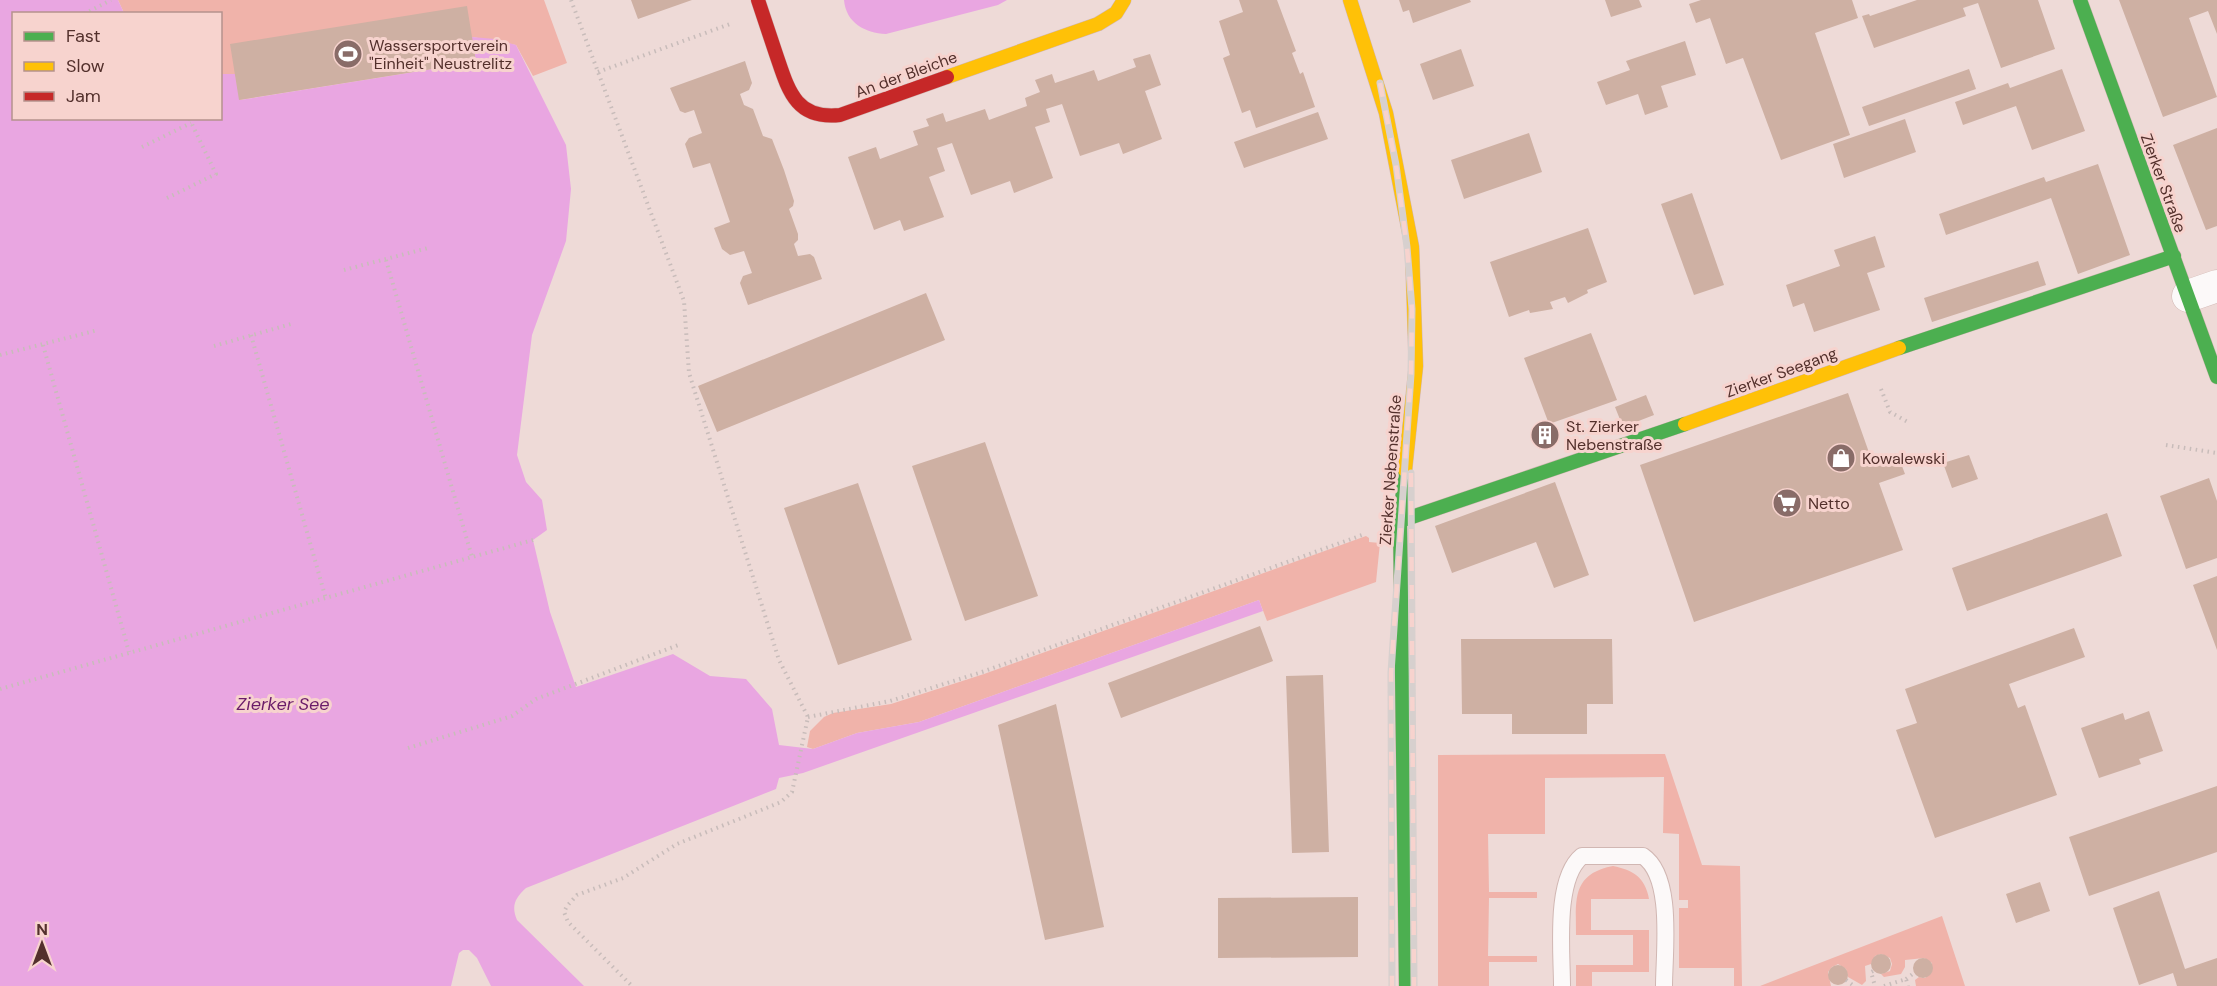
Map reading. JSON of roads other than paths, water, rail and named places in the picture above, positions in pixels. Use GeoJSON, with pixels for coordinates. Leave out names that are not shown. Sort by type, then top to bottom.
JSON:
{"type":"FeatureCollection","features":[{"type":"Feature","properties":{"kind":"street","name":"An der Bleiche"},"geometry":{"type":"LineString","coordinates":[[760,6],[789,91],[795,101],[805,110],[828,117],[840,115],[1098,24],[1116,13],[1124,0]]}},
{"type":"Feature","properties":{"kind":"street","name":"Zierker Nebenstraße"},"geometry":{"type":"LineString","coordinates":[[1350,0],[1386,113],[1412,247],[1416,366],[1400,521],[1406,986]]}},
{"type":"Feature","properties":{"kind":"street","name":"Zierker Straße"},"geometry":{"type":"LineString","coordinates":[[2080,0],[2174,256],[2201,312],[2217,376]]}},
{"type":"Feature","properties":{"kind":"street","name":"Zierker Seegang"},"geometry":{"type":"LineString","coordinates":[[1400,521],[1650,437],[1868,358],[2174,256]]}},
{"type":"Feature","properties":{"kind":"street"},"geometry":{"type":"LineString","coordinates":[[2201,312],[2217,286]]}},
{"type":"Feature","properties":{"kind":"lane"},"geometry":{"type":"LineString","coordinates":[[1562,986],[1563,898],[1567,878],[1574,862],[1582,856],[1643,856],[1651,862],[1660,879],[1664,898],[1664,986]]}},
{"type":"Feature","properties":{"kind":"water","name":"Zierker See"},"geometry":{"type":"Polygon","coordinates":[[[0,0],[118,0],[124,12],[12,12],[12,120],[222,120],[222,74],[235,74],[240,100],[476,62],[472,37],[495,39],[516,45],[566,145],[571,189],[566,241],[532,335],[517,455],[526,482],[542,500],[547,530],[533,540],[550,612],[576,687],[673,654],[710,676],[746,679],[772,709],[779,745],[813,749],[857,733],[919,722],[1259,600],[1263,611],[803,773],[779,778],[776,789],[526,888],[515,902],[514,910],[517,920],[584,986],[491,986],[477,958],[469,950],[463,950],[459,953],[451,986],[0,986],[0,0]]]}},
{"type":"Feature","properties":{"kind":"water"},"geometry":{"type":"Polygon","coordinates":[[[844,0],[1007,0],[998,5],[886,34],[871,32],[853,21],[848,15],[844,0]]]}},
{"type":"Feature","properties":{"kind":"railway"},"geometry":{"type":"LineString","coordinates":[[1380,83],[1396,165],[1407,247],[1412,309],[1411,374],[1391,673],[1392,986]]}},
{"type":"Feature","properties":{"kind":"railway"},"geometry":{"type":"LineString","coordinates":[[1411,473],[1414,986]]}},
{"type":"Feature","properties":{"kind":"place","name":"Wassersportverein \"Einheit\" Neustrelitz"},"geometry":{"type":"Point","coordinates":[348,54]}},
{"type":"Feature","properties":{"kind":"place","name":"St. Zierker Nebenstraße"},"geometry":{"type":"Point","coordinates":[1545,435]}},
{"type":"Feature","properties":{"kind":"place","name":"Kowalewski"},"geometry":{"type":"Point","coordinates":[1841,458]}},
{"type":"Feature","properties":{"kind":"place","name":"Netto"},"geometry":{"type":"Point","coordinates":[1787,503]}}]}
